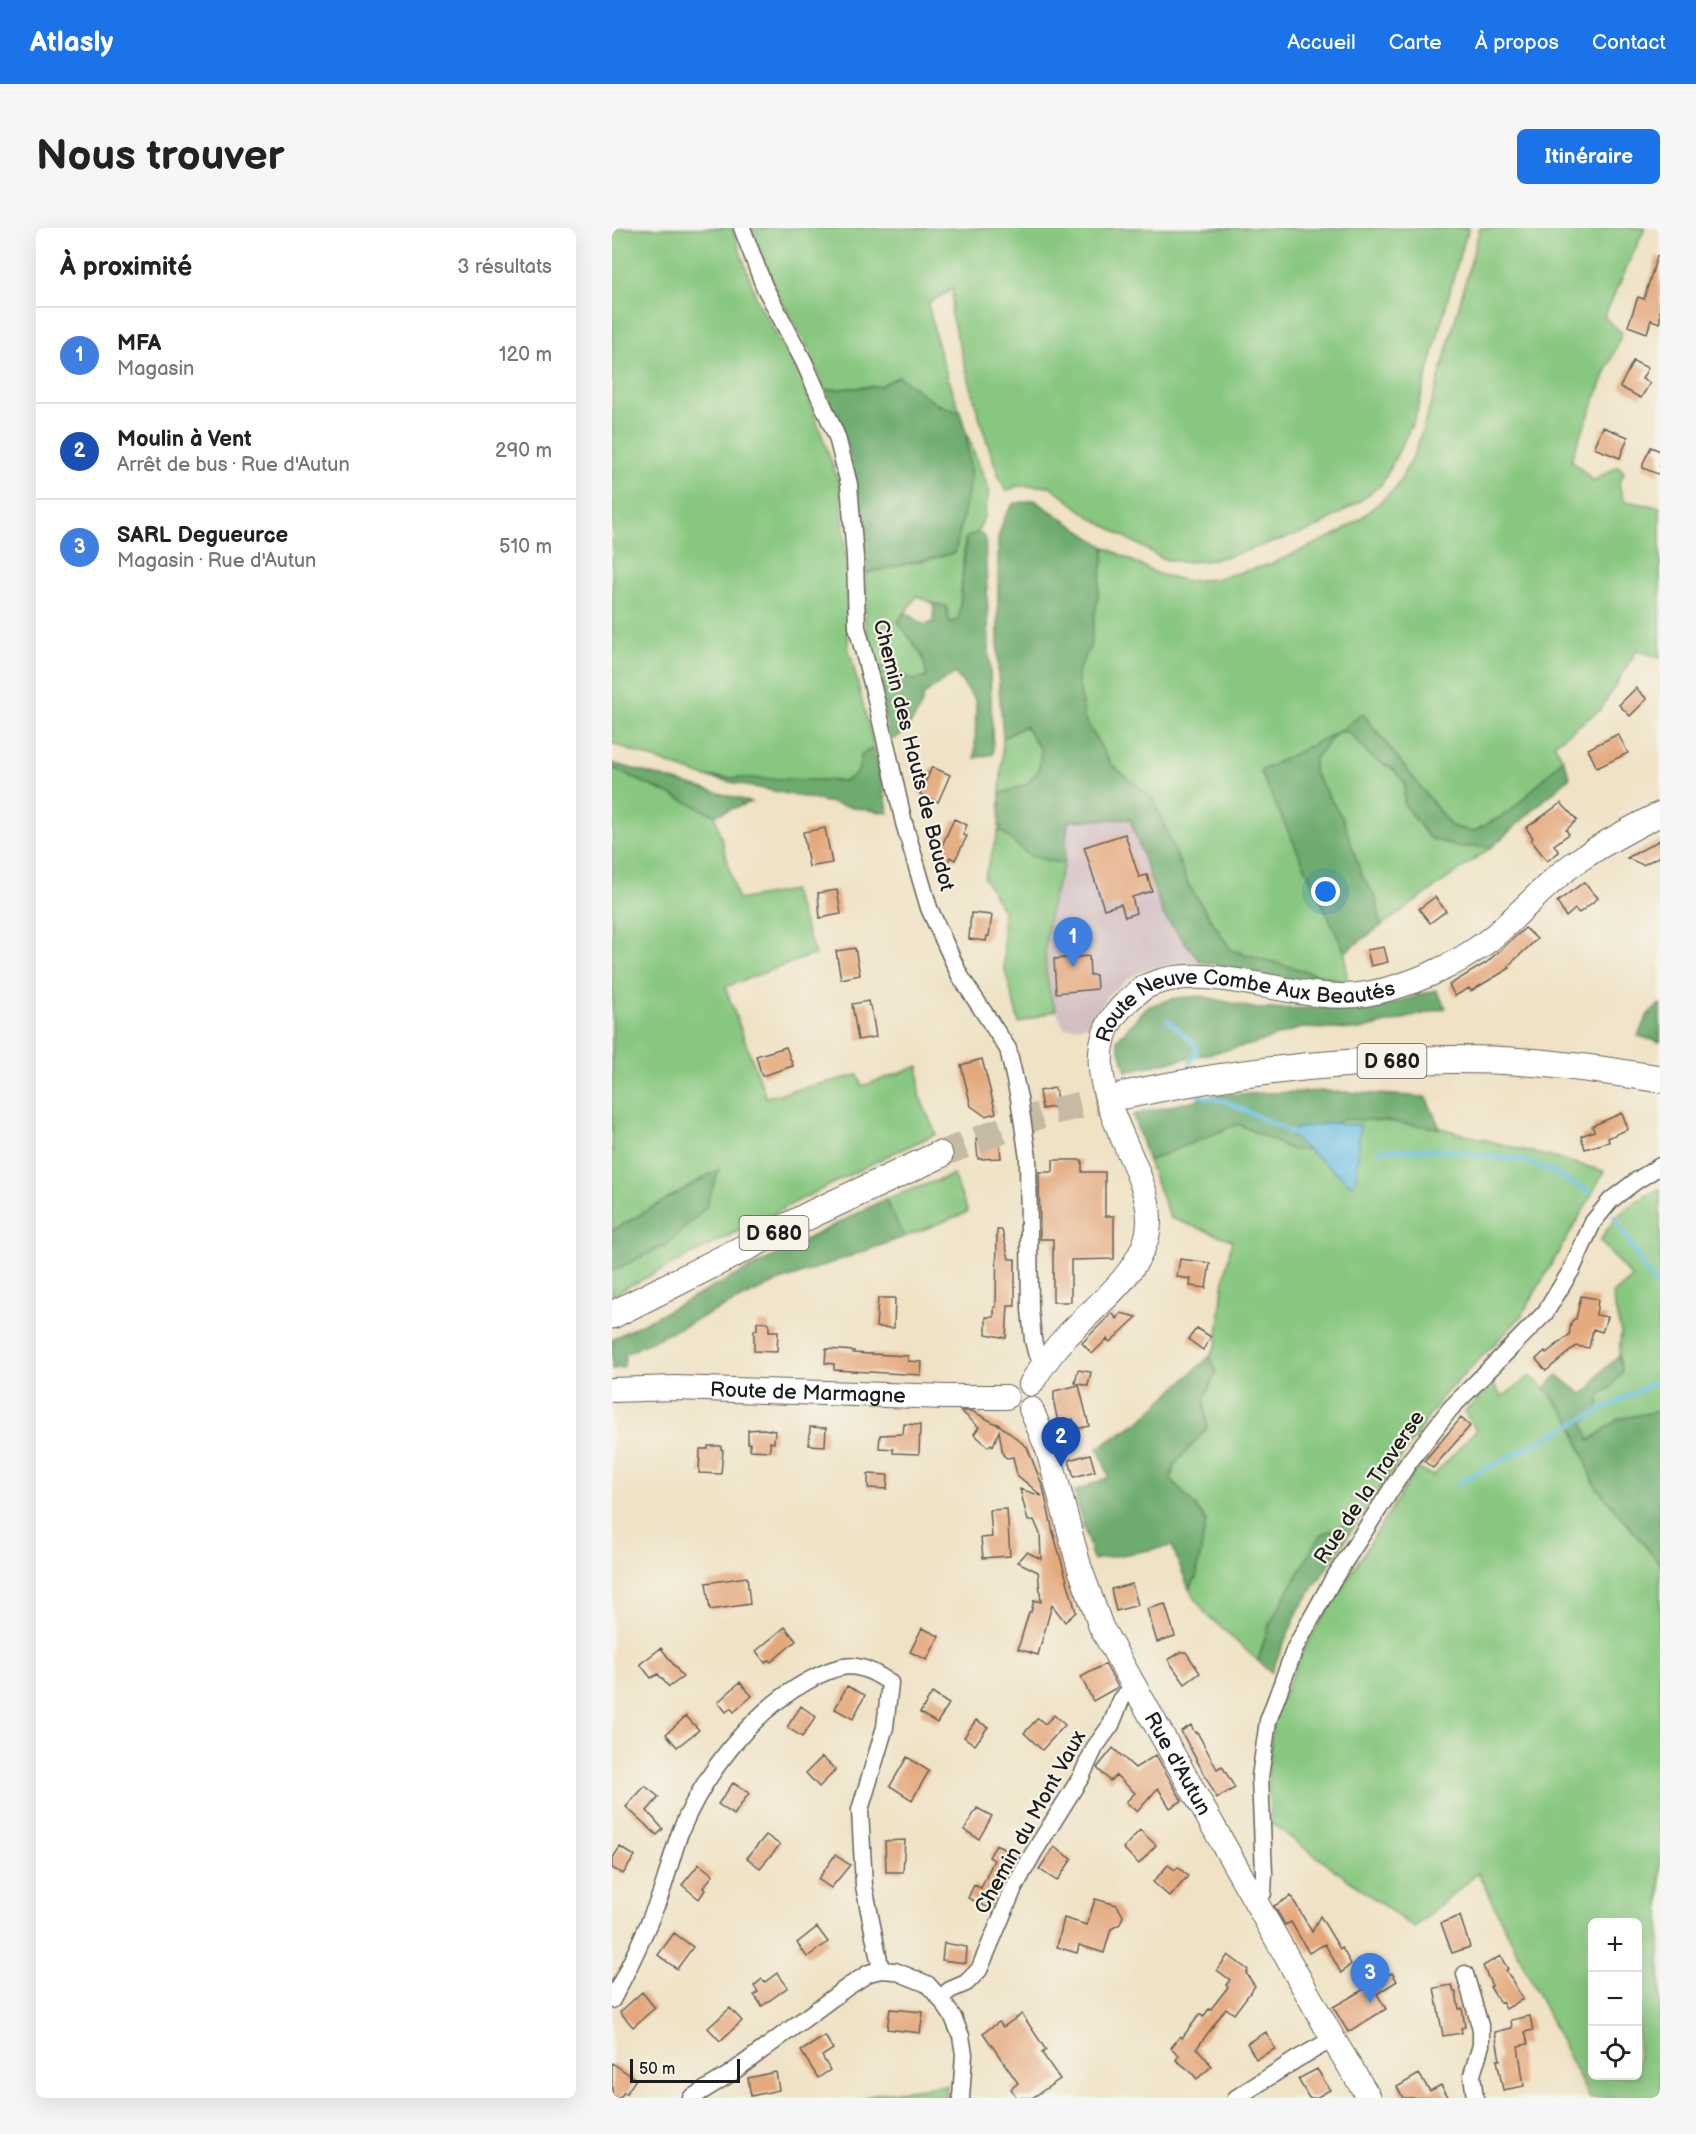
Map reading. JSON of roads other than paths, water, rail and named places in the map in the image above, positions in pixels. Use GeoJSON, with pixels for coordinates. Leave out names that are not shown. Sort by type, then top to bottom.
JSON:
{"type":"FeatureCollection","features":[{"type":"Feature","properties":{"kind":"main road","name":"Route Neuve Combe Aux Beautés"},"geometry":{"type":"LineString","coordinates":[[1031,1384],[1065,1337],[1119,1285],[1134,1265],[1146,1241],[1149,1215],[1144,1193],[1111,1110],[1103,1083],[1100,1056],[1107,1029],[1119,1009],[1145,987],[1183,976],[1225,979],[1314,994],[1364,995],[1407,985],[1448,965],[1488,940],[1542,889],[1579,860],[1635,826],[1660,814]]}},
{"type":"Feature","properties":{"kind":"main road","name":"D 680"},"geometry":{"type":"LineString","coordinates":[[1125,1095],[1242,1073],[1414,1060],[1494,1060],[1578,1066],[1660,1079]]}},
{"type":"Feature","properties":{"kind":"main road","name":"D 680"},"geometry":{"type":"LineString","coordinates":[[612,1315],[814,1213],[939,1155]]}},
{"type":"Feature","properties":{"kind":"main road"},"geometry":{"type":"LineString","coordinates":[[1021,1380],[1031,1384],[1037,1391],[1037,1401],[1031,1409],[1022,1412],[1012,1410],[1006,1392],[1012,1384],[1021,1380]]}},
{"type":"Feature","properties":{"kind":"main road","name":"Route de Marmagne"},"geometry":{"type":"LineString","coordinates":[[612,1390],[675,1388],[1006,1397]]}},
{"type":"Feature","properties":{"kind":"main road","name":"Rue d'Autun"},"geometry":{"type":"LineString","coordinates":[[1031,1409],[1048,1450],[1079,1566],[1101,1627],[1333,2039],[1369,2098]]}},
{"type":"Feature","properties":{"kind":"street","name":"Chemin des Hauts de Baudot"},"geometry":{"type":"LineString","coordinates":[[742,228],[764,286],[804,362],[837,437],[849,484],[855,557],[857,627],[904,823],[929,908],[960,976],[1008,1049],[1019,1098],[1028,1158],[1030,1309],[1033,1340],[1036,1352],[1046,1361]]}},
{"type":"Feature","properties":{"kind":"street","name":"Rue de la Traverse"},"geometry":{"type":"LineString","coordinates":[[1256,1901],[1263,1893],[1260,1777],[1268,1721],[1295,1648],[1332,1581],[1409,1462],[1450,1409],[1545,1313],[1572,1269],[1593,1222],[1611,1200],[1660,1166]]}},
{"type":"Feature","properties":{"kind":"street"},"geometry":{"type":"LineString","coordinates":[[612,2000],[631,1965],[661,1894],[682,1829],[711,1773],[737,1741],[771,1707],[794,1689],[819,1675],[851,1665],[877,1673],[890,1683],[885,1727],[860,1810],[864,1886],[881,1970]]}},
{"type":"Feature","properties":{"kind":"street","name":"Chemin du Mont Vaux"},"geometry":{"type":"LineString","coordinates":[[940,1998],[950,1990],[966,1983],[979,1970],[1013,1890],[1081,1777],[1095,1747],[1111,1725],[1122,1700],[1134,1689]]}},
{"type":"Feature","properties":{"kind":"street"},"geometry":{"type":"LineString","coordinates":[[691,2098],[730,2074],[846,1988],[869,1973],[881,1970],[895,1971],[927,1984],[953,2017],[961,2036],[964,2054],[961,2098]]}},
{"type":"Feature","properties":{"kind":"street"},"geometry":{"type":"LineString","coordinates":[[1465,1974],[1480,2029],[1481,2045],[1472,2075],[1475,2098]]}},
{"type":"Feature","properties":{"kind":"street"},"geometry":{"type":"LineString","coordinates":[[1236,2098],[1333,2039]]}},
{"type":"Feature","properties":{"kind":"water"},"geometry":{"type":"Polygon","coordinates":[[[1329,1123],[1360,1125],[1356,1181],[1352,1185],[1292,1137],[1295,1129],[1329,1123]]]}},
{"type":"Feature","properties":{"kind":"waterway"},"geometry":{"type":"LineString","coordinates":[[1167,1019],[1195,1045],[1197,1052],[1190,1063]]}},
{"type":"Feature","properties":{"kind":"waterway"},"geometry":{"type":"LineString","coordinates":[[1197,1095],[1225,1101],[1297,1135]]}},
{"type":"Feature","properties":{"kind":"waterway"},"geometry":{"type":"LineString","coordinates":[[1380,1150],[1441,1150],[1526,1161],[1590,1192]]}},
{"type":"Feature","properties":{"kind":"waterway"},"geometry":{"type":"LineString","coordinates":[[1614,1216],[1660,1294]]}},
{"type":"Feature","properties":{"kind":"waterway"},"geometry":{"type":"LineString","coordinates":[[1457,1485],[1660,1380]]}},
{"type":"Feature","properties":{"kind":"tunnel"},"geometry":{"type":"LineString","coordinates":[[939,1155],[1046,1113],[1125,1095]]}},
{"type":"Feature","properties":{"kind":"place","name":"MFA"},"geometry":{"type":"Point","coordinates":[1073,967]}},
{"type":"Feature","properties":{"kind":"place","name":"Moulin à Vent"},"geometry":{"type":"Point","coordinates":[1061,1467]}},
{"type":"Feature","properties":{"kind":"place","name":"SARL Degueurce"},"geometry":{"type":"Point","coordinates":[1370,2003]}}]}
